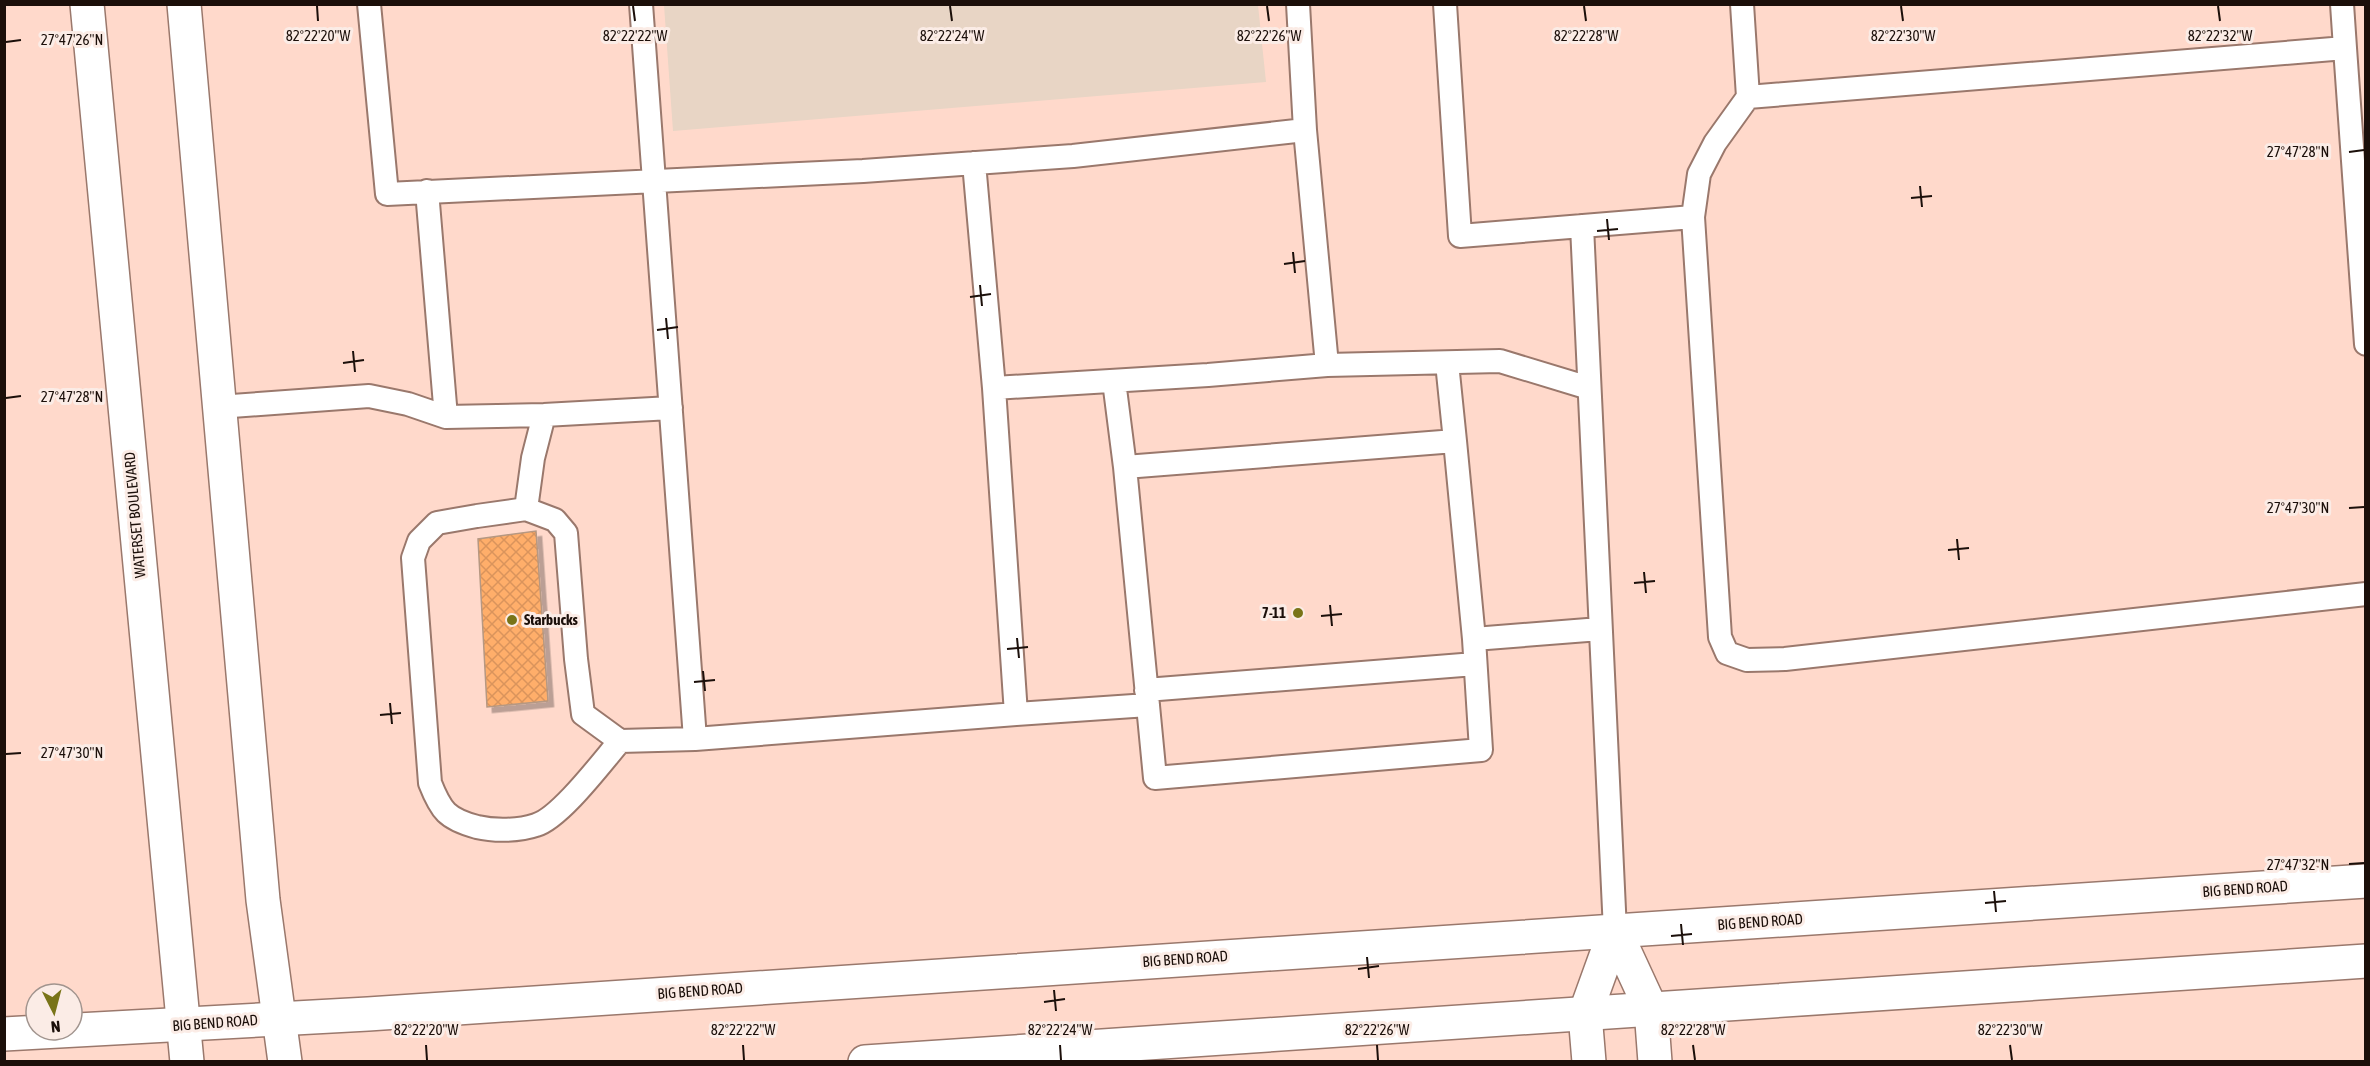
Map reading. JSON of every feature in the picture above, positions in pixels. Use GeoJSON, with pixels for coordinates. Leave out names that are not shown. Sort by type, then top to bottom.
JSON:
{"type":"FeatureCollection","features":[{"type":"Feature","properties":{"kind":"main road","name":"WATERSET BOULEVARD"},"geometry":{"type":"LineString","coordinates":[[87,4],[187,1062]]}},
{"type":"Feature","properties":{"kind":"main road"},"geometry":{"type":"LineString","coordinates":[[184,4],[263,900],[285,1062]]}},
{"type":"Feature","properties":{"kind":"main road","name":"BIG BEND ROAD"},"geometry":{"type":"LineString","coordinates":[[4,1034],[278,1019],[2366,882]]}},
{"type":"Feature","properties":{"kind":"main road"},"geometry":{"type":"LineString","coordinates":[[1615,931],[1651,1009],[1654,1062]]}},
{"type":"Feature","properties":{"kind":"main road"},"geometry":{"type":"LineString","coordinates":[[1589,1062],[1585,1014],[1615,931]]}},
{"type":"Feature","properties":{"kind":"main road"},"geometry":{"type":"LineString","coordinates":[[865,1062],[2366,961]]}},
{"type":"Feature","properties":{"kind":"lane"},"geometry":{"type":"LineString","coordinates":[[369,4],[387,194],[974,163],[1073,156],[1305,130]]}},
{"type":"Feature","properties":{"kind":"lane"},"geometry":{"type":"LineString","coordinates":[[641,4],[695,739]]}},
{"type":"Feature","properties":{"kind":"lane"},"geometry":{"type":"LineString","coordinates":[[1298,4],[1305,130],[1327,365]]}},
{"type":"Feature","properties":{"kind":"lane"},"geometry":{"type":"LineString","coordinates":[[1445,4],[1460,236],[1693,217]]}},
{"type":"Feature","properties":{"kind":"lane"},"geometry":{"type":"LineString","coordinates":[[1742,4],[1748,97],[1715,143],[1699,174],[1693,217],[1720,637],[1727,653],[1747,660],[1785,659],[2366,594]]}},
{"type":"Feature","properties":{"kind":"lane"},"geometry":{"type":"LineString","coordinates":[[2342,4],[2366,344]]}},
{"type":"Feature","properties":{"kind":"lane"},"geometry":{"type":"LineString","coordinates":[[1748,97],[2345,48]]}},
{"type":"Feature","properties":{"kind":"lane"},"geometry":{"type":"LineString","coordinates":[[974,163],[994,388],[1016,714]]}},
{"type":"Feature","properties":{"kind":"lane"},"geometry":{"type":"LineString","coordinates":[[427,191],[446,417]]}},
{"type":"Feature","properties":{"kind":"lane"},"geometry":{"type":"LineString","coordinates":[[1582,226],[1615,931]]}},
{"type":"Feature","properties":{"kind":"lane"},"geometry":{"type":"LineString","coordinates":[[994,388],[1327,365],[1500,362],[1589,388]]}},
{"type":"Feature","properties":{"kind":"lane"},"geometry":{"type":"LineString","coordinates":[[1114,381],[1125,467],[1155,778],[1215,767],[1360,754],[1408,750],[1481,750],[1474,639],[1448,363]]}},
{"type":"Feature","properties":{"kind":"lane"},"geometry":{"type":"LineString","coordinates":[[218,407],[369,396],[408,404],[446,417],[544,415],[671,408]]}},
{"type":"Feature","properties":{"kind":"lane"},"geometry":{"type":"LineString","coordinates":[[526,509],[544,415]]}},
{"type":"Feature","properties":{"kind":"lane"},"geometry":{"type":"LineString","coordinates":[[1125,467],[1455,441]]}},
{"type":"Feature","properties":{"kind":"lane"},"geometry":{"type":"LineString","coordinates":[[620,741],[572,798],[537,825],[490,830],[456,822],[439,806],[430,783],[413,558],[419,541],[437,523],[526,509],[555,520],[566,533],[576,659],[583,714],[620,741],[695,739],[1016,714],[1147,698],[1403,680],[1475,664]]}},
{"type":"Feature","properties":{"kind":"lane"},"geometry":{"type":"LineString","coordinates":[[1474,639],[1600,629]]}},
{"type":"Feature","properties":{"kind":"shaded area"},"geometry":{"type":"Polygon","coordinates":[[[664,5],[1258,5],[1266,82],[673,131],[664,5]]]}},
{"type":"Feature","properties":{"kind":"building","name":"Starbucks"},"geometry":{"type":"Polygon","coordinates":[[[536,531],[548,701],[487,707],[478,539],[536,531]]]}},
{"type":"Feature","properties":{"kind":"place","name":"7-11"},"geometry":{"type":"Point","coordinates":[1298,613]}},
{"type":"Feature","properties":{"kind":"place","name":"Starbucks"},"geometry":{"type":"Point","coordinates":[512,620]}}]}
